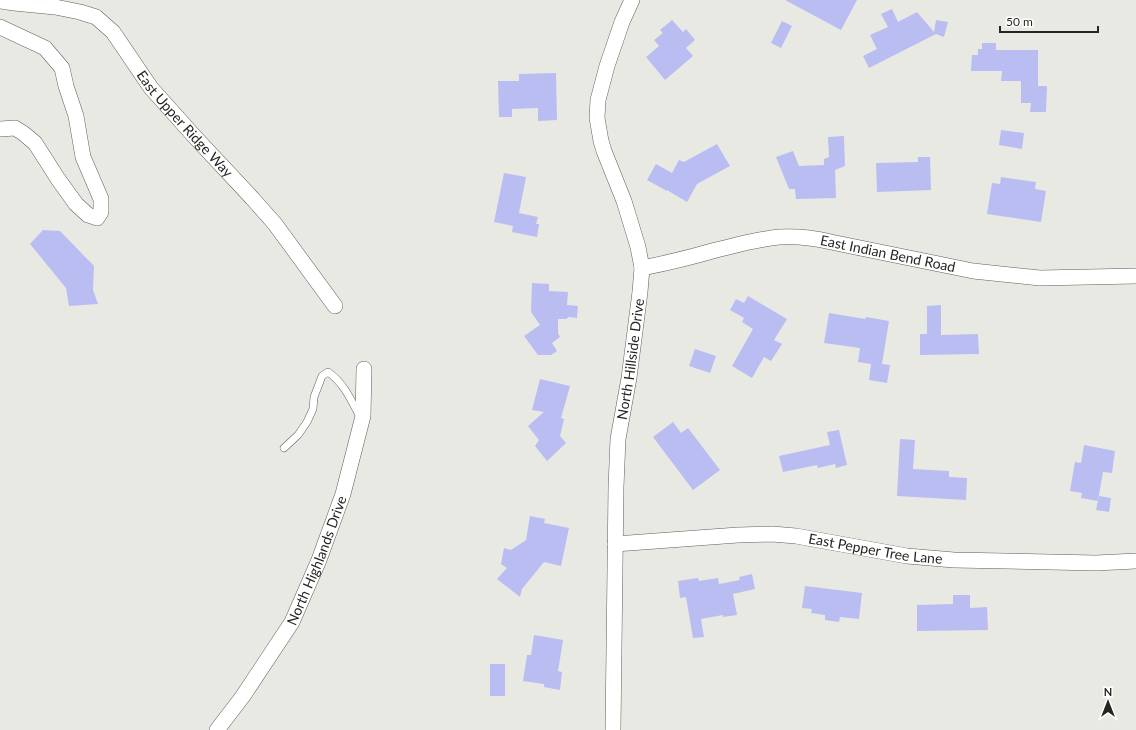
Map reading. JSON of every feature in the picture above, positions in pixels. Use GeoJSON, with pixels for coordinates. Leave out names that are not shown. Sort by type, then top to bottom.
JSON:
{"type":"FeatureCollection","features":[{"type":"Feature","properties":{"kind":"street","name":"North Hillside Drive"},"geometry":{"type":"LineString","coordinates":[[613,730],[616,487],[618,445],[629,378],[642,268],[638,248],[624,201],[601,141],[597,118],[598,100],[607,66],[622,22],[632,0]]}},
{"type":"Feature","properties":{"kind":"street","name":"East Upper Ridge Way"},"geometry":{"type":"LineString","coordinates":[[0,1],[55,7],[80,12],[96,17],[113,32],[151,88],[275,224],[335,306]]}},
{"type":"Feature","properties":{"kind":"street"},"geometry":{"type":"LineString","coordinates":[[0,27],[45,48],[62,68],[76,116],[83,157],[101,199],[101,212],[97,218],[88,215],[76,204],[35,143],[15,128],[0,129]]}},
{"type":"Feature","properties":{"kind":"street","name":"East Indian Bend Road"},"geometry":{"type":"LineString","coordinates":[[642,268],[667,263],[742,243],[779,237],[796,237],[831,242],[973,271],[1040,278],[1136,276]]}},
{"type":"Feature","properties":{"kind":"street","name":"North Highlands Drive"},"geometry":{"type":"LineString","coordinates":[[217,730],[243,696],[292,622],[319,560],[342,494],[363,416],[364,369]]}},
{"type":"Feature","properties":{"kind":"street","name":"East Pepper Tree Lane"},"geometry":{"type":"LineString","coordinates":[[615,544],[772,534],[796,536],[907,556],[946,559],[1096,563],[1136,562]]}},
{"type":"Feature","properties":{"kind":"lane"},"geometry":{"type":"LineString","coordinates":[[284,448],[298,435],[307,422],[313,409],[314,397],[322,376],[328,372],[335,377],[346,390],[362,420]]}},
{"type":"Feature","properties":{"kind":"building"},"geometry":{"type":"Polygon","coordinates":[[[785,0],[857,0],[841,30],[785,0]]]}},
{"type":"Feature","properties":{"kind":"building"},"geometry":{"type":"Polygon","coordinates":[[[892,9],[898,22],[917,12],[934,32],[936,20],[948,22],[944,37],[936,34],[869,68],[863,56],[877,49],[870,35],[888,27],[881,14],[892,9]]]}},
{"type":"Feature","properties":{"kind":"building"},"geometry":{"type":"Polygon","coordinates":[[[672,20],[683,32],[686,29],[695,40],[686,48],[693,56],[665,80],[646,57],[659,46],[654,40],[663,33],[660,30],[672,20]]]}},
{"type":"Feature","properties":{"kind":"building"},"geometry":{"type":"Polygon","coordinates":[[[782,21],[792,26],[781,48],[771,43],[782,21]]]}},
{"type":"Feature","properties":{"kind":"building"},"geometry":{"type":"Polygon","coordinates":[[[982,43],[996,43],[996,50],[1038,50],[1038,86],[1047,86],[1046,112],[1030,112],[1031,103],[1021,103],[1021,81],[1001,81],[1002,71],[971,71],[972,55],[978,55],[978,49],[982,49],[982,43]]]}},
{"type":"Feature","properties":{"kind":"building"},"geometry":{"type":"Polygon","coordinates":[[[556,73],[557,120],[538,121],[538,108],[512,109],[512,117],[499,117],[498,81],[519,81],[519,74],[556,73]]]}},
{"type":"Feature","properties":{"kind":"building"},"geometry":{"type":"Polygon","coordinates":[[[1001,130],[1024,133],[1022,149],[999,145],[1001,130]]]}},
{"type":"Feature","properties":{"kind":"building"},"geometry":{"type":"Polygon","coordinates":[[[844,136],[845,166],[835,170],[836,198],[796,199],[795,189],[789,189],[776,157],[793,151],[799,166],[824,165],[824,159],[829,157],[828,137],[844,136]]]}},
{"type":"Feature","properties":{"kind":"building"},"geometry":{"type":"Polygon","coordinates":[[[717,144],[730,166],[697,184],[687,202],[647,180],[656,164],[672,173],[679,160],[684,162],[717,144]]]}},
{"type":"Feature","properties":{"kind":"building"},"geometry":{"type":"Polygon","coordinates":[[[918,157],[930,157],[931,190],[877,192],[876,163],[918,162],[918,157]]]}},
{"type":"Feature","properties":{"kind":"building"},"geometry":{"type":"Polygon","coordinates":[[[504,173],[526,177],[519,213],[538,217],[536,224],[539,224],[537,237],[512,232],[513,226],[494,222],[504,173]]]}},
{"type":"Feature","properties":{"kind":"building"},"geometry":{"type":"Polygon","coordinates":[[[1001,177],[1036,182],[1035,189],[1046,191],[1041,222],[987,214],[992,183],[1000,184],[1001,177]]]}},
{"type":"Feature","properties":{"kind":"building"},"geometry":{"type":"Polygon","coordinates":[[[43,230],[60,231],[94,266],[93,290],[98,304],[69,306],[66,288],[30,244],[43,230]]]}},
{"type":"Feature","properties":{"kind":"building"},"geometry":{"type":"Polygon","coordinates":[[[532,283],[549,284],[549,291],[568,292],[567,305],[578,306],[577,318],[569,317],[566,319],[558,319],[558,333],[560,337],[552,343],[557,351],[551,355],[538,355],[524,336],[540,325],[531,312],[532,283]]]}},
{"type":"Feature","properties":{"kind":"building"},"geometry":{"type":"Polygon","coordinates":[[[748,296],[787,319],[774,340],[782,344],[771,361],[764,357],[752,378],[732,366],[753,329],[742,322],[744,318],[730,310],[736,299],[744,303],[748,296]]]}},
{"type":"Feature","properties":{"kind":"building"},"geometry":{"type":"Polygon","coordinates":[[[941,305],[941,335],[978,334],[979,354],[920,355],[920,334],[927,334],[927,306],[941,305]]]}},
{"type":"Feature","properties":{"kind":"building"},"geometry":{"type":"Polygon","coordinates":[[[829,313],[889,321],[882,364],[890,365],[887,383],[869,380],[871,364],[858,362],[860,348],[824,343],[829,313]]]}},
{"type":"Feature","properties":{"kind":"building"},"geometry":{"type":"Polygon","coordinates":[[[695,349],[716,356],[710,373],[689,366],[695,349]]]}},
{"type":"Feature","properties":{"kind":"building"},"geometry":{"type":"Polygon","coordinates":[[[540,379],[570,386],[561,418],[564,419],[560,436],[566,443],[547,461],[535,446],[539,440],[528,426],[544,412],[532,410],[540,379]]]}},
{"type":"Feature","properties":{"kind":"building"},"geometry":{"type":"Polygon","coordinates":[[[673,422],[681,433],[688,428],[720,470],[693,490],[653,437],[673,422]]]}},
{"type":"Feature","properties":{"kind":"building"},"geometry":{"type":"Polygon","coordinates":[[[839,430],[847,465],[836,468],[835,464],[818,468],[817,465],[783,472],[779,456],[830,445],[827,432],[839,430]]]}},
{"type":"Feature","properties":{"kind":"building"},"geometry":{"type":"Polygon","coordinates":[[[900,439],[915,440],[913,469],[949,471],[949,477],[967,478],[966,500],[897,496],[900,439]]]}},
{"type":"Feature","properties":{"kind":"building"},"geometry":{"type":"Polygon","coordinates":[[[1084,445],[1115,451],[1112,473],[1103,472],[1098,501],[1081,498],[1082,493],[1070,491],[1075,462],[1081,463],[1084,445]]]}},
{"type":"Feature","properties":{"kind":"building"},"geometry":{"type":"Polygon","coordinates":[[[1099,496],[1111,498],[1109,512],[1096,510],[1099,496]]]}},
{"type":"Feature","properties":{"kind":"building"},"geometry":{"type":"Polygon","coordinates":[[[530,516],[545,519],[544,523],[569,528],[561,566],[544,562],[522,589],[520,597],[497,579],[507,568],[501,564],[504,548],[511,550],[526,540],[530,516]]]}},
{"type":"Feature","properties":{"kind":"building"},"geometry":{"type":"Polygon","coordinates":[[[752,574],[755,589],[733,594],[737,615],[723,617],[723,615],[701,619],[704,637],[693,638],[686,597],[680,598],[678,581],[698,578],[699,581],[718,578],[719,584],[740,580],[739,577],[752,574]]]}},
{"type":"Feature","properties":{"kind":"building"},"geometry":{"type":"Polygon","coordinates":[[[805,586],[862,593],[859,619],[840,617],[839,622],[825,620],[825,615],[811,613],[812,609],[802,608],[805,586]]]}},
{"type":"Feature","properties":{"kind":"building"},"geometry":{"type":"Polygon","coordinates":[[[953,595],[970,595],[970,608],[987,607],[988,630],[917,631],[917,605],[953,604],[953,595]]]}},
{"type":"Feature","properties":{"kind":"building"},"geometry":{"type":"Polygon","coordinates":[[[534,635],[563,640],[558,671],[562,672],[560,690],[544,687],[544,684],[523,681],[527,655],[531,655],[534,635]]]}},
{"type":"Feature","properties":{"kind":"building"},"geometry":{"type":"Polygon","coordinates":[[[490,664],[505,664],[505,696],[490,696],[490,664]]]}}]}
